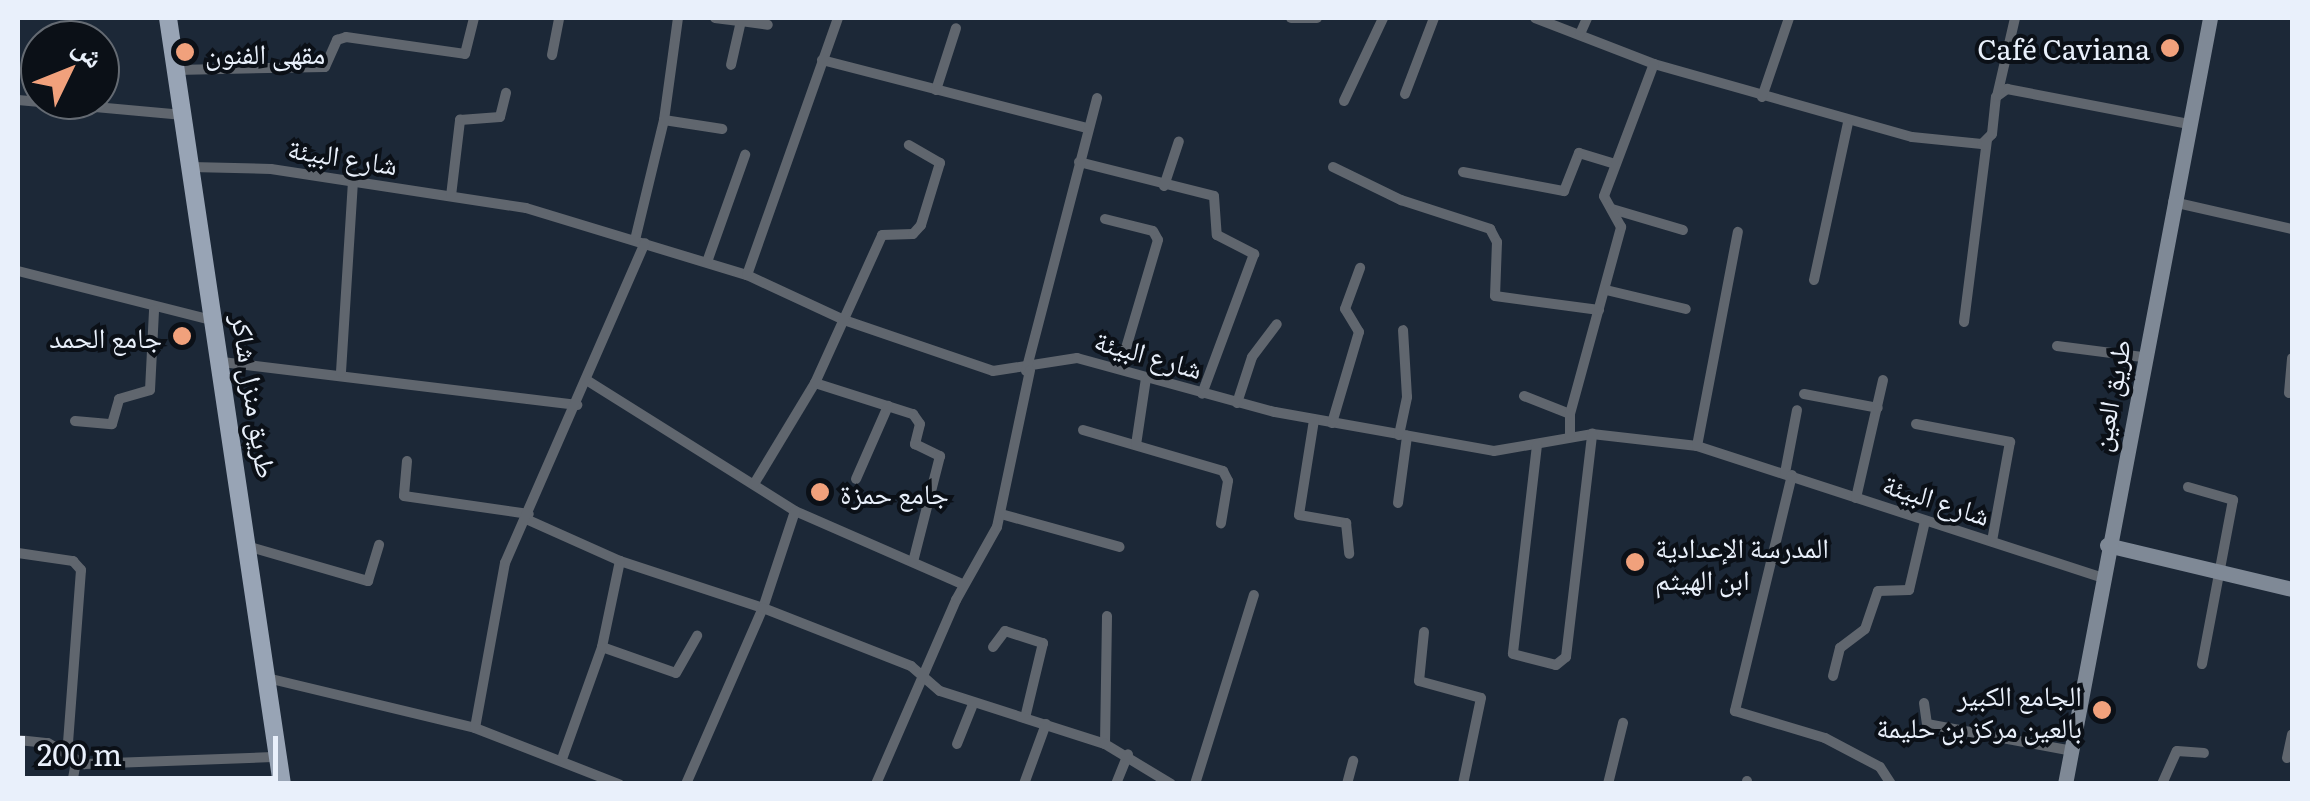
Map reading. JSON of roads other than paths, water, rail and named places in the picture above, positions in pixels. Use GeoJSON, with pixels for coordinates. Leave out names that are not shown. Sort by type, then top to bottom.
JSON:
{"type":"FeatureCollection","features":[{"type":"Feature","properties":{"kind":"main road","name":"طريق منزل شاكر"},"geometry":{"type":"LineString","coordinates":[[168,18],[217,321],[282,784]]}},
{"type":"Feature","properties":{"kind":"main road","name":"طريق العين"},"geometry":{"type":"LineString","coordinates":[[2065,784],[2100,577],[2210,18]]}},
{"type":"Feature","properties":{"kind":"main road"},"geometry":{"type":"LineString","coordinates":[[2107,545],[2292,589]]}},
{"type":"Feature","properties":{"kind":"street"},"geometry":{"type":"LineString","coordinates":[[176,70],[326,67],[337,40],[346,37],[466,54],[474,18]]}},
{"type":"Feature","properties":{"kind":"street"},"geometry":{"type":"LineString","coordinates":[[552,55],[559,18]]}},
{"type":"Feature","properties":{"kind":"street"},"geometry":{"type":"LineString","coordinates":[[475,728],[496,592],[588,381],[640,242],[664,120],[678,18]]}},
{"type":"Feature","properties":{"kind":"street"},"geometry":{"type":"LineString","coordinates":[[715,18],[768,25]]}},
{"type":"Feature","properties":{"kind":"street"},"geometry":{"type":"LineString","coordinates":[[747,275],[838,18]]}},
{"type":"Feature","properties":{"kind":"street"},"geometry":{"type":"LineString","coordinates":[[1291,18],[1317,18]]}},
{"type":"Feature","properties":{"kind":"street"},"geometry":{"type":"LineString","coordinates":[[1344,101],[1383,18]]}},
{"type":"Feature","properties":{"kind":"street"},"geometry":{"type":"LineString","coordinates":[[1404,94],[1434,18]]}},
{"type":"Feature","properties":{"kind":"street"},"geometry":{"type":"LineString","coordinates":[[1535,18],[1654,64],[1848,123],[1962,143],[1987,141]]}},
{"type":"Feature","properties":{"kind":"street"},"geometry":{"type":"LineString","coordinates":[[1580,34],[1587,18]]}},
{"type":"Feature","properties":{"kind":"street"},"geometry":{"type":"LineString","coordinates":[[1762,97],[1789,18]]}},
{"type":"Feature","properties":{"kind":"street"},"geometry":{"type":"LineString","coordinates":[[1964,322],[1987,141],[2015,18]]}},
{"type":"Feature","properties":{"kind":"street"},"geometry":{"type":"LineString","coordinates":[[731,65],[741,21]]}},
{"type":"Feature","properties":{"kind":"street"},"geometry":{"type":"LineString","coordinates":[[936,90],[956,28]]}},
{"type":"Feature","properties":{"kind":"street"},"geometry":{"type":"LineString","coordinates":[[822,60],[1087,128]]}},
{"type":"Feature","properties":{"kind":"street"},"geometry":{"type":"LineString","coordinates":[[1570,436],[1570,414],[1621,226],[1604,196],[1654,64]]}},
{"type":"Feature","properties":{"kind":"street"},"geometry":{"type":"LineString","coordinates":[[1996,97],[2007,89],[2189,124]]}},
{"type":"Feature","properties":{"kind":"street"},"geometry":{"type":"LineString","coordinates":[[452,196],[460,120],[500,117],[506,93]]}},
{"type":"Feature","properties":{"kind":"street"},"geometry":{"type":"LineString","coordinates":[[876,784],[922,674],[1001,514],[1028,370],[1097,98]]}},
{"type":"Feature","properties":{"kind":"street"},"geometry":{"type":"LineString","coordinates":[[18,100],[183,115]]}},
{"type":"Feature","properties":{"kind":"street"},"geometry":{"type":"LineString","coordinates":[[664,120],[722,128]]}},
{"type":"Feature","properties":{"kind":"street"},"geometry":{"type":"LineString","coordinates":[[1814,280],[1848,123]]}},
{"type":"Feature","properties":{"kind":"street"},"geometry":{"type":"LineString","coordinates":[[1164,186],[1178,140]]}},
{"type":"Feature","properties":{"kind":"street"},"geometry":{"type":"LineString","coordinates":[[754,484],[816,383],[882,234],[914,234],[920,226],[940,163],[909,146]]}},
{"type":"Feature","properties":{"kind":"street"},"geometry":{"type":"LineString","coordinates":[[1463,172],[1564,191],[1579,153],[1614,164]]}},
{"type":"Feature","properties":{"kind":"street"},"geometry":{"type":"LineString","coordinates":[[707,262],[744,154]]}},
{"type":"Feature","properties":{"kind":"street"},"geometry":{"type":"LineString","coordinates":[[1078,162],[1214,196],[1216,234],[1254,257],[1202,394]]}},
{"type":"Feature","properties":{"kind":"street","name":"شارع البيئة"},"geometry":{"type":"LineString","coordinates":[[191,167],[271,169],[452,196],[640,242],[747,275],[844,320],[993,371],[1028,370],[1066,357],[1314,420],[1494,451],[1592,434],[1696,446],[2100,577]]}},
{"type":"Feature","properties":{"kind":"street"},"geometry":{"type":"LineString","coordinates":[[1334,168],[1401,200],[1490,229],[1496,242],[1490,287],[1495,296],[1599,310]]}},
{"type":"Feature","properties":{"kind":"street"},"geometry":{"type":"LineString","coordinates":[[340,372],[353,182]]}},
{"type":"Feature","properties":{"kind":"street"},"geometry":{"type":"LineString","coordinates":[[2173,202],[2292,229]]}},
{"type":"Feature","properties":{"kind":"street"},"geometry":{"type":"LineString","coordinates":[[1612,209],[1684,230]]}},
{"type":"Feature","properties":{"kind":"street"},"geometry":{"type":"LineString","coordinates":[[1104,218],[1153,231],[1158,240],[1120,368]]}},
{"type":"Feature","properties":{"kind":"street"},"geometry":{"type":"LineString","coordinates":[[1696,446],[1738,232]]}},
{"type":"Feature","properties":{"kind":"street"},"geometry":{"type":"LineString","coordinates":[[1332,423],[1358,332],[1345,313],[1360,268]]}},
{"type":"Feature","properties":{"kind":"street"},"geometry":{"type":"LineString","coordinates":[[18,271],[154,310],[217,321]]}},
{"type":"Feature","properties":{"kind":"street"},"geometry":{"type":"LineString","coordinates":[[1606,290],[1686,309]]}},
{"type":"Feature","properties":{"kind":"street"},"geometry":{"type":"LineString","coordinates":[[75,421],[107,426],[115,421],[119,399],[150,390],[154,310]]}},
{"type":"Feature","properties":{"kind":"street"},"geometry":{"type":"LineString","coordinates":[[1237,403],[1252,357],[1277,324]]}},
{"type":"Feature","properties":{"kind":"street"},"geometry":{"type":"LineString","coordinates":[[1398,503],[1407,397],[1403,330]]}},
{"type":"Feature","properties":{"kind":"street"},"geometry":{"type":"LineString","coordinates":[[2057,346],[2142,357]]}},
{"type":"Feature","properties":{"kind":"street"},"geometry":{"type":"LineString","coordinates":[[2289,394],[2292,358]]}},
{"type":"Feature","properties":{"kind":"street"},"geometry":{"type":"LineString","coordinates":[[222,362],[340,372],[577,405]]}},
{"type":"Feature","properties":{"kind":"street"},"geometry":{"type":"LineString","coordinates":[[1136,445],[1146,378]]}},
{"type":"Feature","properties":{"kind":"street"},"geometry":{"type":"LineString","coordinates":[[1856,498],[1883,380]]}},
{"type":"Feature","properties":{"kind":"street"},"geometry":{"type":"LineString","coordinates":[[588,381],[795,511],[964,585]]}},
{"type":"Feature","properties":{"kind":"street"},"geometry":{"type":"LineString","coordinates":[[816,383],[916,416],[915,444],[942,460],[913,562]]}},
{"type":"Feature","properties":{"kind":"street"},"geometry":{"type":"LineString","coordinates":[[1804,394],[1878,408]]}},
{"type":"Feature","properties":{"kind":"street"},"geometry":{"type":"LineString","coordinates":[[1524,396],[1570,414]]}},
{"type":"Feature","properties":{"kind":"street"},"geometry":{"type":"LineString","coordinates":[[856,478],[888,406]]}},
{"type":"Feature","properties":{"kind":"street"},"geometry":{"type":"LineString","coordinates":[[1797,410],[1788,474],[1735,711],[1825,738],[1880,766],[1890,784]]}},
{"type":"Feature","properties":{"kind":"street"},"geometry":{"type":"LineString","coordinates":[[1314,420],[1299,516],[1346,523],[1348,554]]}},
{"type":"Feature","properties":{"kind":"street"},"geometry":{"type":"LineString","coordinates":[[1916,424],[2010,442],[1992,541]]}},
{"type":"Feature","properties":{"kind":"street"},"geometry":{"type":"LineString","coordinates":[[1083,430],[1226,474],[1221,523]]}},
{"type":"Feature","properties":{"kind":"street"},"geometry":{"type":"LineString","coordinates":[[1538,445],[1514,654],[1556,665],[1566,657],[1592,434]]}},
{"type":"Feature","properties":{"kind":"street"},"geometry":{"type":"LineString","coordinates":[[407,462],[404,496],[527,517],[620,561],[763,608],[922,674],[933,687],[973,704],[1105,744],[1128,754],[1172,784]]}},
{"type":"Feature","properties":{"kind":"street"},"geometry":{"type":"LineString","coordinates":[[2188,486],[2232,498],[2202,664]]}},
{"type":"Feature","properties":{"kind":"street"},"geometry":{"type":"LineString","coordinates":[[686,784],[763,608],[795,511]]}},
{"type":"Feature","properties":{"kind":"street"},"geometry":{"type":"LineString","coordinates":[[1001,514],[1120,547]]}},
{"type":"Feature","properties":{"kind":"street"},"geometry":{"type":"LineString","coordinates":[[1832,676],[1842,644],[1866,626],[1878,591],[1909,590],[1926,522]]}},
{"type":"Feature","properties":{"kind":"street"},"geometry":{"type":"LineString","coordinates":[[250,547],[368,581],[379,544]]}},
{"type":"Feature","properties":{"kind":"street"},"geometry":{"type":"LineString","coordinates":[[18,553],[73,561],[80,570],[72,784]]}},
{"type":"Feature","properties":{"kind":"street"},"geometry":{"type":"LineString","coordinates":[[562,759],[602,646],[620,561]]}},
{"type":"Feature","properties":{"kind":"street"},"geometry":{"type":"LineString","coordinates":[[1195,784],[1254,596]]}},
{"type":"Feature","properties":{"kind":"street"},"geometry":{"type":"LineString","coordinates":[[1105,744],[1107,616]]}},
{"type":"Feature","properties":{"kind":"street"},"geometry":{"type":"LineString","coordinates":[[993,647],[1005,631],[1043,644],[1025,718]]}},
{"type":"Feature","properties":{"kind":"street"},"geometry":{"type":"LineString","coordinates":[[1424,632],[1419,681],[1481,698],[1463,784]]}},
{"type":"Feature","properties":{"kind":"street"},"geometry":{"type":"LineString","coordinates":[[602,646],[676,674],[697,636]]}},
{"type":"Feature","properties":{"kind":"street"},"geometry":{"type":"LineString","coordinates":[[267,678],[475,728],[619,784]]}},
{"type":"Feature","properties":{"kind":"street"},"geometry":{"type":"LineString","coordinates":[[1924,703],[1927,724],[2072,750]]}},
{"type":"Feature","properties":{"kind":"street"},"geometry":{"type":"LineString","coordinates":[[957,744],[973,704]]}},
{"type":"Feature","properties":{"kind":"street"},"geometry":{"type":"LineString","coordinates":[[1608,784],[1623,723]]}},
{"type":"Feature","properties":{"kind":"street"},"geometry":{"type":"LineString","coordinates":[[1024,784],[1046,724]]}},
{"type":"Feature","properties":{"kind":"street"},"geometry":{"type":"LineString","coordinates":[[2288,758],[2292,735]]}},
{"type":"Feature","properties":{"kind":"street"},"geometry":{"type":"LineString","coordinates":[[18,740],[48,743],[71,758],[279,756]]}},
{"type":"Feature","properties":{"kind":"street"},"geometry":{"type":"LineString","coordinates":[[2162,784],[2177,751],[2204,753]]}},
{"type":"Feature","properties":{"kind":"street"},"geometry":{"type":"LineString","coordinates":[[1116,784],[1128,754]]}},
{"type":"Feature","properties":{"kind":"street"},"geometry":{"type":"LineString","coordinates":[[1347,784],[1353,761]]}},
{"type":"Feature","properties":{"kind":"place","name":"Café Caviana"},"geometry":{"type":"Point","coordinates":[2170,48]}},
{"type":"Feature","properties":{"kind":"place","name":"مقهى الفنون"},"geometry":{"type":"Point","coordinates":[185,52]}},
{"type":"Feature","properties":{"kind":"place","name":"جامع الحمد"},"geometry":{"type":"Point","coordinates":[182,336]}},
{"type":"Feature","properties":{"kind":"place","name":"جامع حمزة"},"geometry":{"type":"Point","coordinates":[820,492]}},
{"type":"Feature","properties":{"kind":"place","name":"المدرسة الإعدادية ابن الهيثم"},"geometry":{"type":"Point","coordinates":[1635,562]}},
{"type":"Feature","properties":{"kind":"place","name":"الجامع الكبير بالعين مركز بن حليمة"},"geometry":{"type":"Point","coordinates":[2102,710]}}]}
